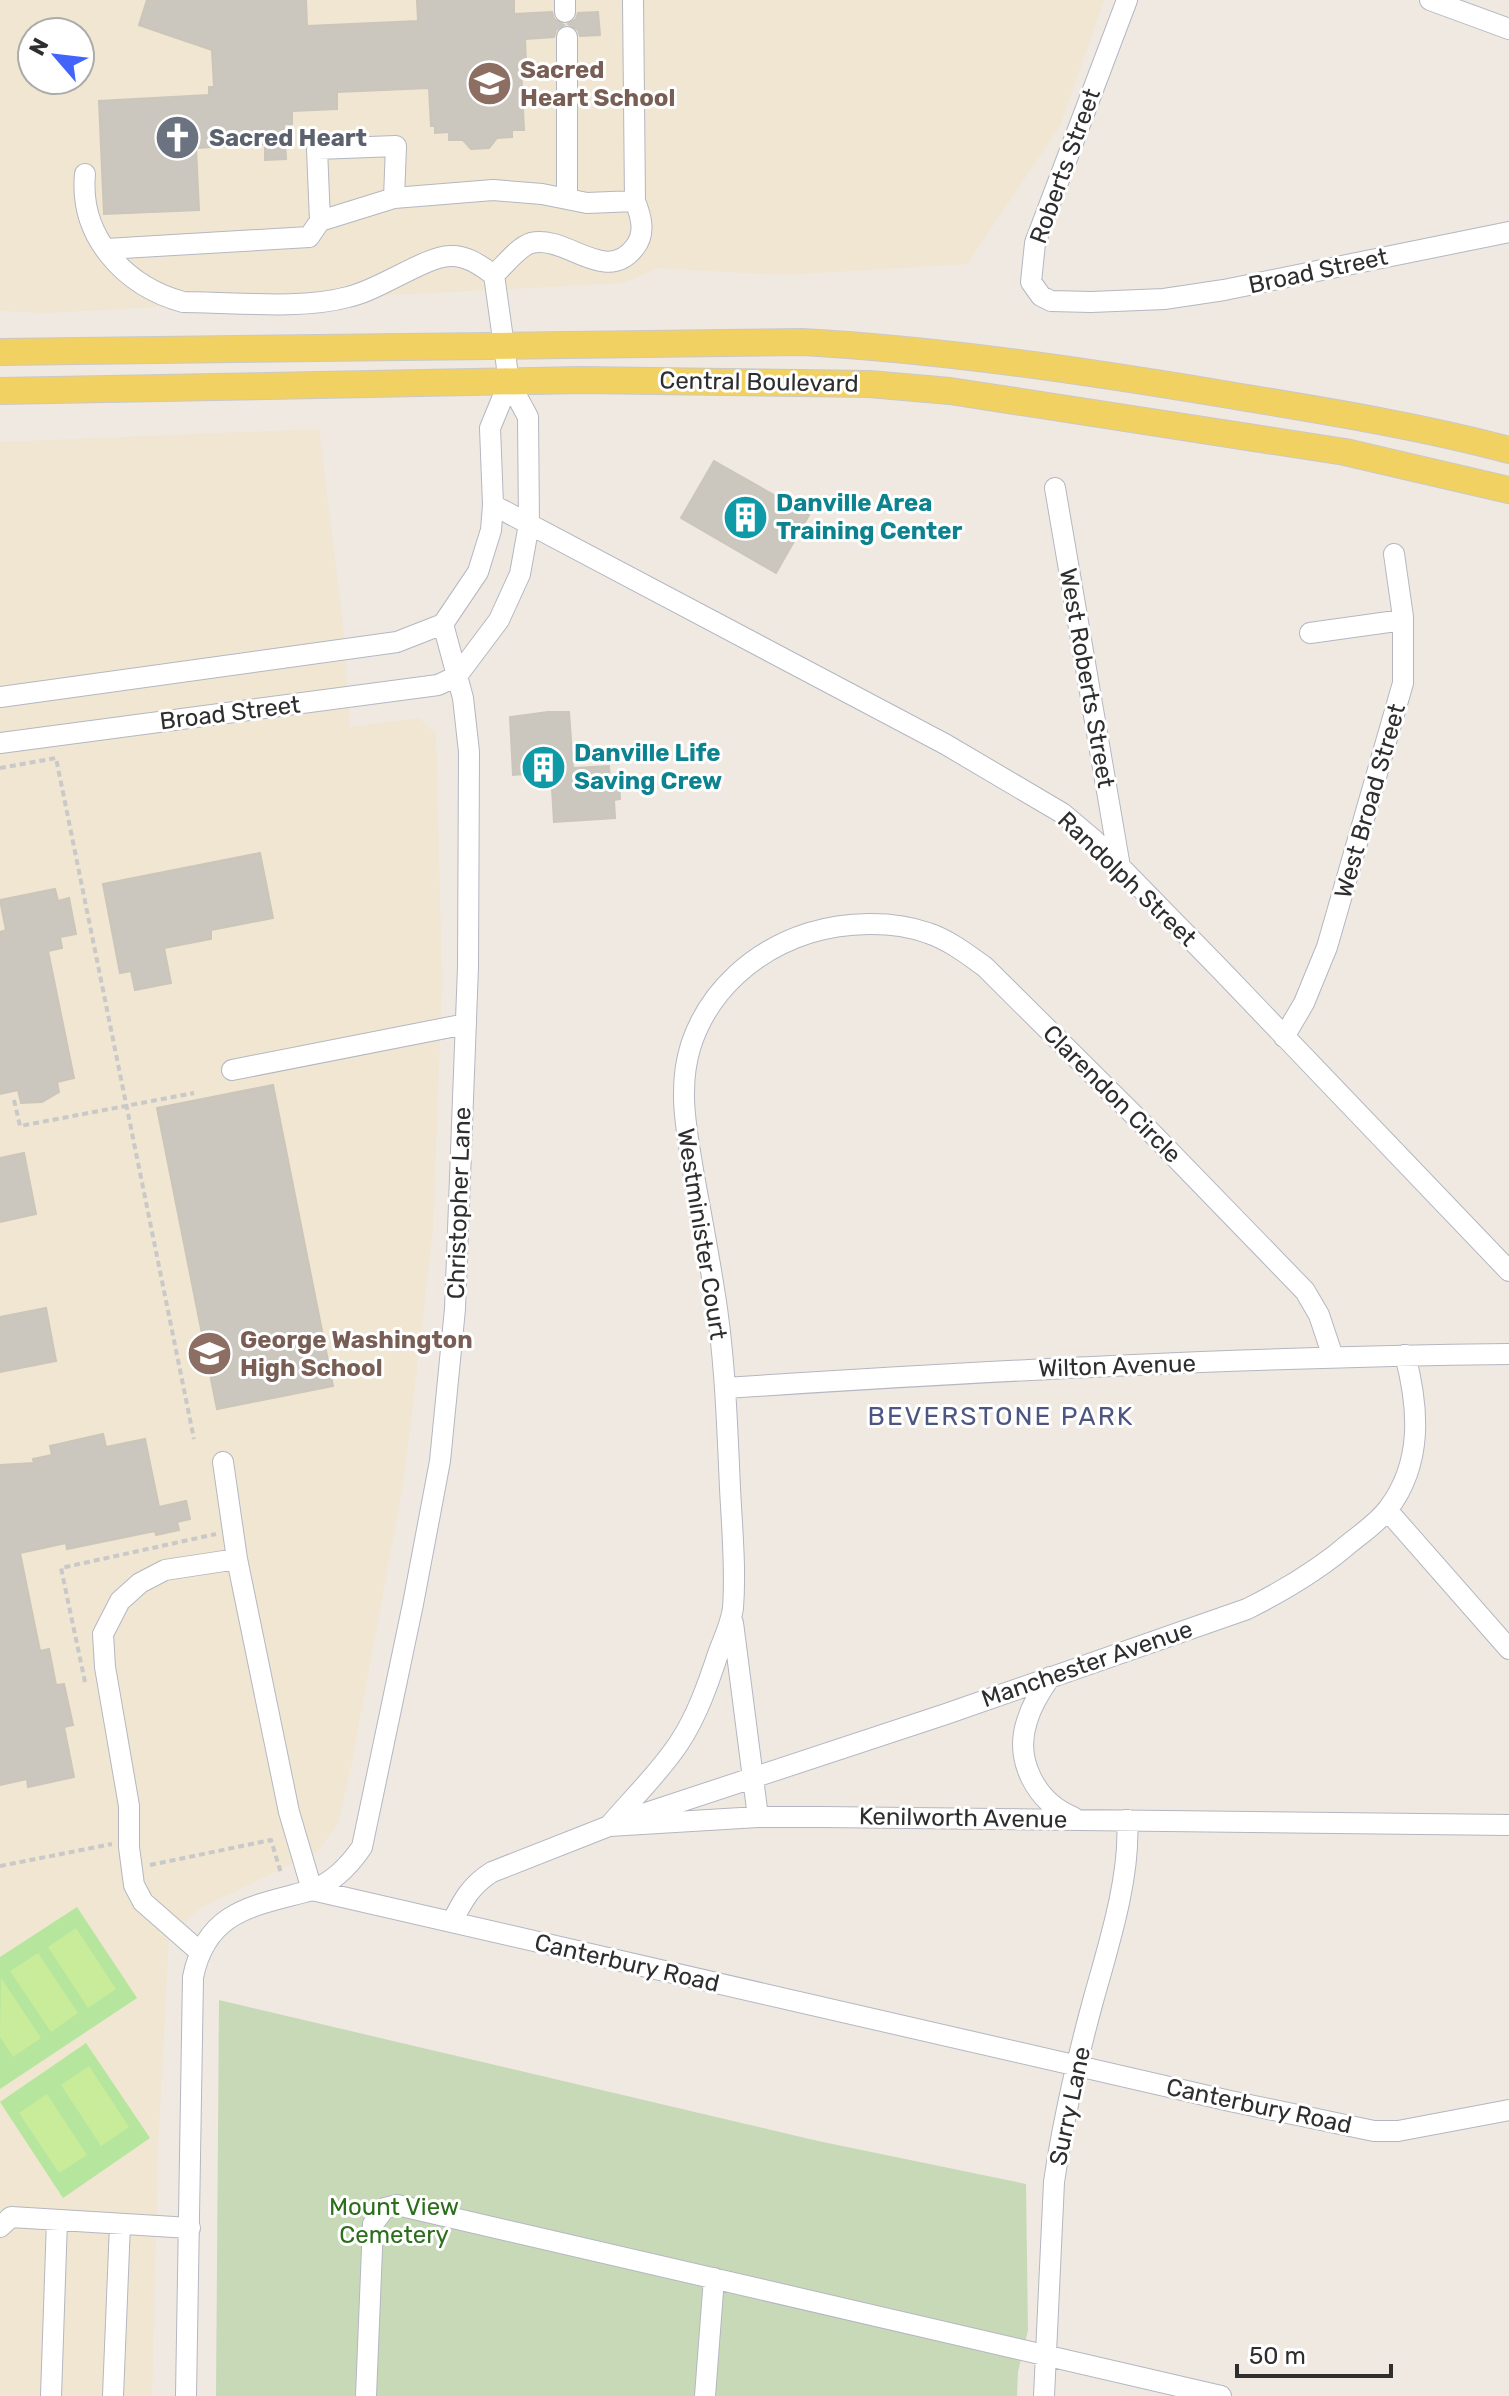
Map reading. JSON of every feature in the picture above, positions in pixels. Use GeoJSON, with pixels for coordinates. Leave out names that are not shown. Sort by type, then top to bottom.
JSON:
{"type":"FeatureCollection","features":[{"type":"Feature","properties":{"kind":"main road","name":"Central Boulevard"},"geometry":{"type":"LineString","coordinates":[[0,352],[802,342],[886,347],[1163,384],[1390,423],[1509,450]]}},
{"type":"Feature","properties":{"kind":"main road","name":"Central Boulevard"},"geometry":{"type":"LineString","coordinates":[[0,391],[509,382],[804,382],[950,391],[1345,452],[1509,490]]}},
{"type":"Feature","properties":{"kind":"street"},"geometry":{"type":"LineString","coordinates":[[494,275],[533,242],[554,245],[584,257],[609,262],[622,260],[637,246],[643,221],[635,201],[633,0]]}},
{"type":"Feature","properties":{"kind":"street","name":"Roberts Street"},"geometry":{"type":"LineString","coordinates":[[1125,301],[1051,301],[1034,288],[1031,266],[1035,243],[1127,0]]}},
{"type":"Feature","properties":{"kind":"street"},"geometry":{"type":"LineString","coordinates":[[1430,0],[1509,29]]}},
{"type":"Feature","properties":{"kind":"street"},"geometry":{"type":"LineString","coordinates":[[567,37],[567,199]]}},
{"type":"Feature","properties":{"kind":"street"},"geometry":{"type":"LineString","coordinates":[[106,249],[309,237],[320,221],[317,149],[396,146],[394,198]]}},
{"type":"Feature","properties":{"kind":"street"},"geometry":{"type":"LineString","coordinates":[[85,174],[86,212],[106,249],[122,269],[145,287],[183,302],[314,303],[347,298],[372,290],[439,258],[453,255],[470,259],[494,275],[509,382],[528,417],[529,524],[520,574],[499,620],[457,676]]}},
{"type":"Feature","properties":{"kind":"street"},"geometry":{"type":"LineString","coordinates":[[320,221],[394,198],[493,190],[587,203],[635,201]]}},
{"type":"Feature","properties":{"kind":"street","name":"Broad Street"},"geometry":{"type":"LineString","coordinates":[[1125,301],[1224,290],[1509,232]]}},
{"type":"Feature","properties":{"kind":"street"},"geometry":{"type":"LineString","coordinates":[[443,624],[478,572],[491,530],[490,428],[509,382]]}},
{"type":"Feature","properties":{"kind":"street","name":"West Roberts Street"},"geometry":{"type":"LineString","coordinates":[[1055,488],[1120,868]]}},
{"type":"Feature","properties":{"kind":"street","name":"Randolph Street"},"geometry":{"type":"LineString","coordinates":[[493,505],[917,729],[1062,813],[1094,840],[1509,1271]]}},
{"type":"Feature","properties":{"kind":"street","name":"West Broad Street"},"geometry":{"type":"LineString","coordinates":[[1284,1037],[1318,972],[1367,816],[1403,683],[1403,620],[1394,554]]}},
{"type":"Feature","properties":{"kind":"street"},"geometry":{"type":"LineString","coordinates":[[1310,633],[1403,620]]}},
{"type":"Feature","properties":{"kind":"street","name":"Broad Street"},"geometry":{"type":"LineString","coordinates":[[0,697],[397,642],[443,624]]}},
{"type":"Feature","properties":{"kind":"street","name":"Christopher Lane"},"geometry":{"type":"LineString","coordinates":[[312,1890],[338,1876],[362,1847],[440,1461],[455,1309],[466,1024],[469,752],[463,698],[443,624]]}},
{"type":"Feature","properties":{"kind":"street","name":"Broad Street"},"geometry":{"type":"LineString","coordinates":[[0,743],[438,685],[457,676]]}},
{"type":"Feature","properties":{"kind":"street","name":"Clarendon Circle"},"geometry":{"type":"LineString","coordinates":[[828,929],[871,924],[928,933],[958,948],[985,967],[1305,1291],[1319,1315],[1333,1357]]}},
{"type":"Feature","properties":{"kind":"street","name":"Westminister Court"},"geometry":{"type":"LineString","coordinates":[[758,1817],[735,1647],[725,1388],[715,1293],[683,1110],[684,1078],[702,1017],[736,975],[764,953],[789,939],[828,929]]}},
{"type":"Feature","properties":{"kind":"street"},"geometry":{"type":"LineString","coordinates":[[232,1070],[466,1024]]}},
{"type":"Feature","properties":{"kind":"street","name":"Wilton Avenue"},"geometry":{"type":"LineString","coordinates":[[725,1388],[1004,1370],[1333,1357],[1509,1354]]}},
{"type":"Feature","properties":{"kind":"street","name":"Manchester Avenue"},"geometry":{"type":"LineString","coordinates":[[609,1826],[1247,1609],[1293,1586],[1328,1562],[1387,1510],[1400,1491],[1412,1463],[1416,1438],[1416,1411],[1405,1355]]}},
{"type":"Feature","properties":{"kind":"street"},"geometry":{"type":"LineString","coordinates":[[223,1462],[237,1559],[289,1812],[312,1890]]}},
{"type":"Feature","properties":{"kind":"street"},"geometry":{"type":"LineString","coordinates":[[1387,1510],[1509,1649]]}},
{"type":"Feature","properties":{"kind":"street"},"geometry":{"type":"LineString","coordinates":[[200,1952],[143,1902],[134,1885],[129,1806],[105,1667],[103,1634],[120,1601],[140,1583],[165,1570],[237,1559]]}},
{"type":"Feature","properties":{"kind":"street","name":"Westminister Court"},"geometry":{"type":"LineString","coordinates":[[609,1826],[679,1742],[707,1686],[733,1612]]}},
{"type":"Feature","properties":{"kind":"street"},"geometry":{"type":"LineString","coordinates":[[1050,1677],[1035,1700],[1026,1722],[1024,1757],[1039,1793],[1050,1804],[1079,1820]]}},
{"type":"Feature","properties":{"kind":"street","name":"Kenilworth Avenue"},"geometry":{"type":"LineString","coordinates":[[452,1922],[467,1893],[492,1872],[609,1826],[758,1817],[1509,1825]]}},
{"type":"Feature","properties":{"kind":"street","name":"Surry Lane"},"geometry":{"type":"LineString","coordinates":[[1044,2396],[1054,2182],[1129,1846],[1127,1820]]}},
{"type":"Feature","properties":{"kind":"street","name":"Canterbury Road"},"geometry":{"type":"LineString","coordinates":[[186,2396],[193,1977],[200,1952],[216,1927],[231,1915],[312,1890],[1374,2131],[1398,2131],[1509,2110]]}},
{"type":"Feature","properties":{"kind":"street"},"geometry":{"type":"LineString","coordinates":[[366,2396],[373,2224],[385,2208],[397,2205],[1221,2396]]}},
{"type":"Feature","properties":{"kind":"street"},"geometry":{"type":"LineString","coordinates":[[0,2227],[11,2217],[190,2228]]}},
{"type":"Feature","properties":{"kind":"street"},"geometry":{"type":"LineString","coordinates":[[51,2396],[57,2220]]}},
{"type":"Feature","properties":{"kind":"street"},"geometry":{"type":"LineString","coordinates":[[113,2396],[120,2224]]}},
{"type":"Feature","properties":{"kind":"street"},"geometry":{"type":"LineString","coordinates":[[705,2396],[714,2278]]}},
{"type":"Feature","properties":{"kind":"path"},"geometry":{"type":"LineString","coordinates":[[0,768],[56,758],[194,1439]]}},
{"type":"Feature","properties":{"kind":"path"},"geometry":{"type":"LineString","coordinates":[[14,1100],[20,1126],[194,1093]]}},
{"type":"Feature","properties":{"kind":"path"},"geometry":{"type":"LineString","coordinates":[[87,1690],[61,1568],[234,1530]]}},
{"type":"Feature","properties":{"kind":"path"},"geometry":{"type":"LineString","coordinates":[[131,1869],[271,1840],[281,1873]]}},
{"type":"Feature","properties":{"kind":"path"},"geometry":{"type":"LineString","coordinates":[[0,1866],[119,1843]]}},
{"type":"Feature","properties":{"kind":"shaded area"},"geometry":{"type":"Polygon","coordinates":[[[0,0],[1104,0],[1060,126],[967,264],[784,275],[658,268],[623,283],[45,313],[0,311],[0,0]]]}},
{"type":"Feature","properties":{"kind":"shaded area","name":"George Washington High School"},"geometry":{"type":"Polygon","coordinates":[[[319,429],[343,624],[350,727],[419,718],[436,734],[442,982],[433,1229],[404,1479],[338,1823],[318,1851],[199,1909],[169,1939],[158,2147],[152,2396],[0,2396],[0,442],[319,429]]]}},
{"type":"Feature","properties":{"kind":"green space"},"geometry":{"type":"Polygon","coordinates":[[[77,1907],[137,1998],[0,2089],[0,1957],[77,1907]]]}},
{"type":"Feature","properties":{"kind":"green space"},"geometry":{"type":"Polygon","coordinates":[[[76,1928],[116,1989],[88,2008],[48,1947],[76,1928]]]}},
{"type":"Feature","properties":{"kind":"green space"},"geometry":{"type":"Polygon","coordinates":[[[38,1953],[78,2013],[51,2032],[10,1971],[38,1953]]]}},
{"type":"Feature","properties":{"kind":"green space"},"geometry":{"type":"Polygon","coordinates":[[[1,1978],[41,2038],[13,2057],[0,2037],[1,1978]]]}},
{"type":"Feature","properties":{"kind":"green space","name":"Mount View Cemetery"},"geometry":{"type":"Polygon","coordinates":[[[219,2000],[818,2141],[1026,2184],[1028,2330],[1018,2372],[1017,2396],[216,2396],[219,2000]]]}},
{"type":"Feature","properties":{"kind":"green space"},"geometry":{"type":"Polygon","coordinates":[[[86,2043],[150,2138],[63,2198],[0,2102],[86,2043]]]}},
{"type":"Feature","properties":{"kind":"green space"},"geometry":{"type":"Polygon","coordinates":[[[89,2066],[129,2127],[101,2146],[61,2085],[89,2066]]]}},
{"type":"Feature","properties":{"kind":"green space"},"geometry":{"type":"Polygon","coordinates":[[[47,2094],[87,2155],[59,2173],[19,2113],[47,2094]]]}},
{"type":"Feature","properties":{"kind":"building"},"geometry":{"type":"Polygon","coordinates":[[[147,0],[306,0],[307,26],[418,21],[417,0],[514,0],[514,14],[552,12],[554,19],[564,25],[556,30],[554,37],[525,39],[526,62],[521,67],[524,130],[512,130],[512,137],[497,138],[489,148],[471,149],[463,140],[449,140],[449,132],[435,133],[435,126],[431,126],[429,88],[337,92],[337,109],[292,111],[292,124],[284,124],[286,159],[265,160],[265,144],[196,148],[199,210],[104,214],[99,101],[209,95],[209,87],[214,87],[212,50],[139,25],[147,0]]]}},
{"type":"Feature","properties":{"kind":"building"},"geometry":{"type":"Polygon","coordinates":[[[598,12],[600,35],[580,36],[578,30],[568,24],[576,19],[578,13],[598,12]]]}},
{"type":"Feature","properties":{"kind":"building","name":"Danville Area Training Center"},"geometry":{"type":"Polygon","coordinates":[[[714,461],[809,515],[776,573],[681,518],[714,461]]]}},
{"type":"Feature","properties":{"kind":"building","name":"Danville Life Saving Crew"},"geometry":{"type":"Polygon","coordinates":[[[569,712],[573,768],[609,766],[610,784],[619,784],[620,799],[614,800],[615,818],[554,822],[551,772],[513,775],[510,717],[569,712]]]}},
{"type":"Feature","properties":{"kind":"building"},"geometry":{"type":"Polygon","coordinates":[[[260,853],[273,918],[211,930],[211,939],[164,948],[171,983],[135,990],[131,971],[120,973],[103,884],[260,853]]]}},
{"type":"Feature","properties":{"kind":"building"},"geometry":{"type":"Polygon","coordinates":[[[55,889],[58,901],[69,898],[76,934],[60,937],[62,948],[48,951],[74,1078],[57,1082],[59,1092],[42,1102],[21,1103],[18,1090],[0,1094],[0,932],[6,930],[0,900],[55,889]]]}},
{"type":"Feature","properties":{"kind":"building"},"geometry":{"type":"Polygon","coordinates":[[[273,1085],[333,1386],[217,1409],[157,1108],[273,1085]]]}},
{"type":"Feature","properties":{"kind":"building"},"geometry":{"type":"Polygon","coordinates":[[[24,1153],[36,1214],[0,1222],[0,1158],[24,1153]]]}},
{"type":"Feature","properties":{"kind":"building"},"geometry":{"type":"Polygon","coordinates":[[[46,1308],[56,1361],[0,1372],[0,1317],[46,1308]]]}},
{"type":"Feature","properties":{"kind":"building"},"geometry":{"type":"Polygon","coordinates":[[[103,1434],[106,1447],[145,1439],[159,1507],[186,1501],[190,1519],[177,1522],[179,1530],[156,1535],[155,1531],[67,1549],[66,1543],[20,1553],[40,1651],[49,1649],[56,1685],[64,1684],[73,1725],[64,1727],[74,1777],[28,1787],[27,1779],[0,1785],[0,1465],[34,1463],[33,1459],[52,1455],[50,1446],[103,1434]]]}},
{"type":"Feature","properties":{"kind":"place","name":"Sacred Heart School"},"geometry":{"type":"Point","coordinates":[489,84]}},
{"type":"Feature","properties":{"kind":"place","name":"Sacred Heart"},"geometry":{"type":"Point","coordinates":[178,138]}},
{"type":"Feature","properties":{"kind":"place","name":"Danville Area Training Center"},"geometry":{"type":"Point","coordinates":[745,517]}},
{"type":"Feature","properties":{"kind":"place","name":"Danville Life Saving Crew"},"geometry":{"type":"Point","coordinates":[543,767]}},
{"type":"Feature","properties":{"kind":"place","name":"George Washington High School"},"geometry":{"type":"Point","coordinates":[209,1354]}},
{"type":"Feature","properties":{"kind":"district","name":"BEVERSTONE PARK"},"geometry":{"type":"Point","coordinates":[1001,1416]}}]}
